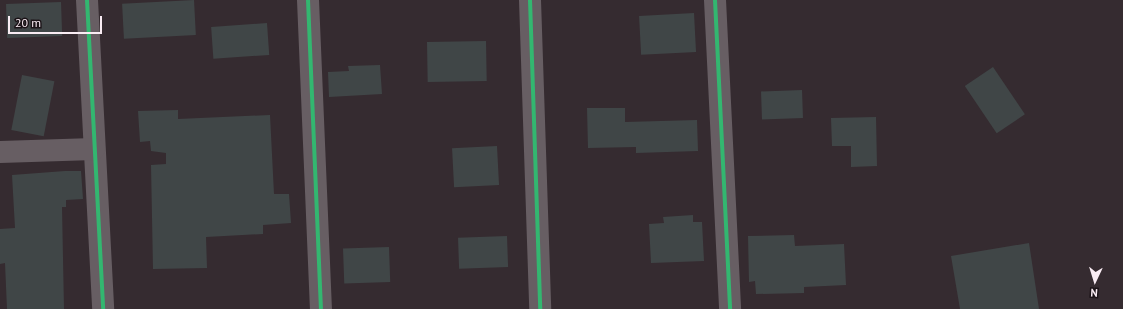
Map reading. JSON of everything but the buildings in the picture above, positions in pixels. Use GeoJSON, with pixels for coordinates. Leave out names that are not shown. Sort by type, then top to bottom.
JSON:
{"type":"FeatureCollection","features":[{"type":"Feature","properties":{"kind":"street"},"geometry":{"type":"LineString","coordinates":[[87,0],[103,309]]}},
{"type":"Feature","properties":{"kind":"street"},"geometry":{"type":"LineString","coordinates":[[308,0],[322,309]]}},
{"type":"Feature","properties":{"kind":"street"},"geometry":{"type":"LineString","coordinates":[[530,0],[540,309]]}},
{"type":"Feature","properties":{"kind":"street"},"geometry":{"type":"LineString","coordinates":[[715,0],[730,309]]}},
{"type":"Feature","properties":{"kind":"street"},"geometry":{"type":"LineString","coordinates":[[0,152],[94,149]]}},
{"type":"Feature","properties":{"kind":"cycle path"},"geometry":{"type":"LineString","coordinates":[[87,0],[103,309]]}},
{"type":"Feature","properties":{"kind":"cycle path"},"geometry":{"type":"LineString","coordinates":[[308,0],[321,309]]}},
{"type":"Feature","properties":{"kind":"cycle path"},"geometry":{"type":"LineString","coordinates":[[530,0],[540,309]]}},
{"type":"Feature","properties":{"kind":"cycle path"},"geometry":{"type":"LineString","coordinates":[[715,0],[730,309]]}}]}
